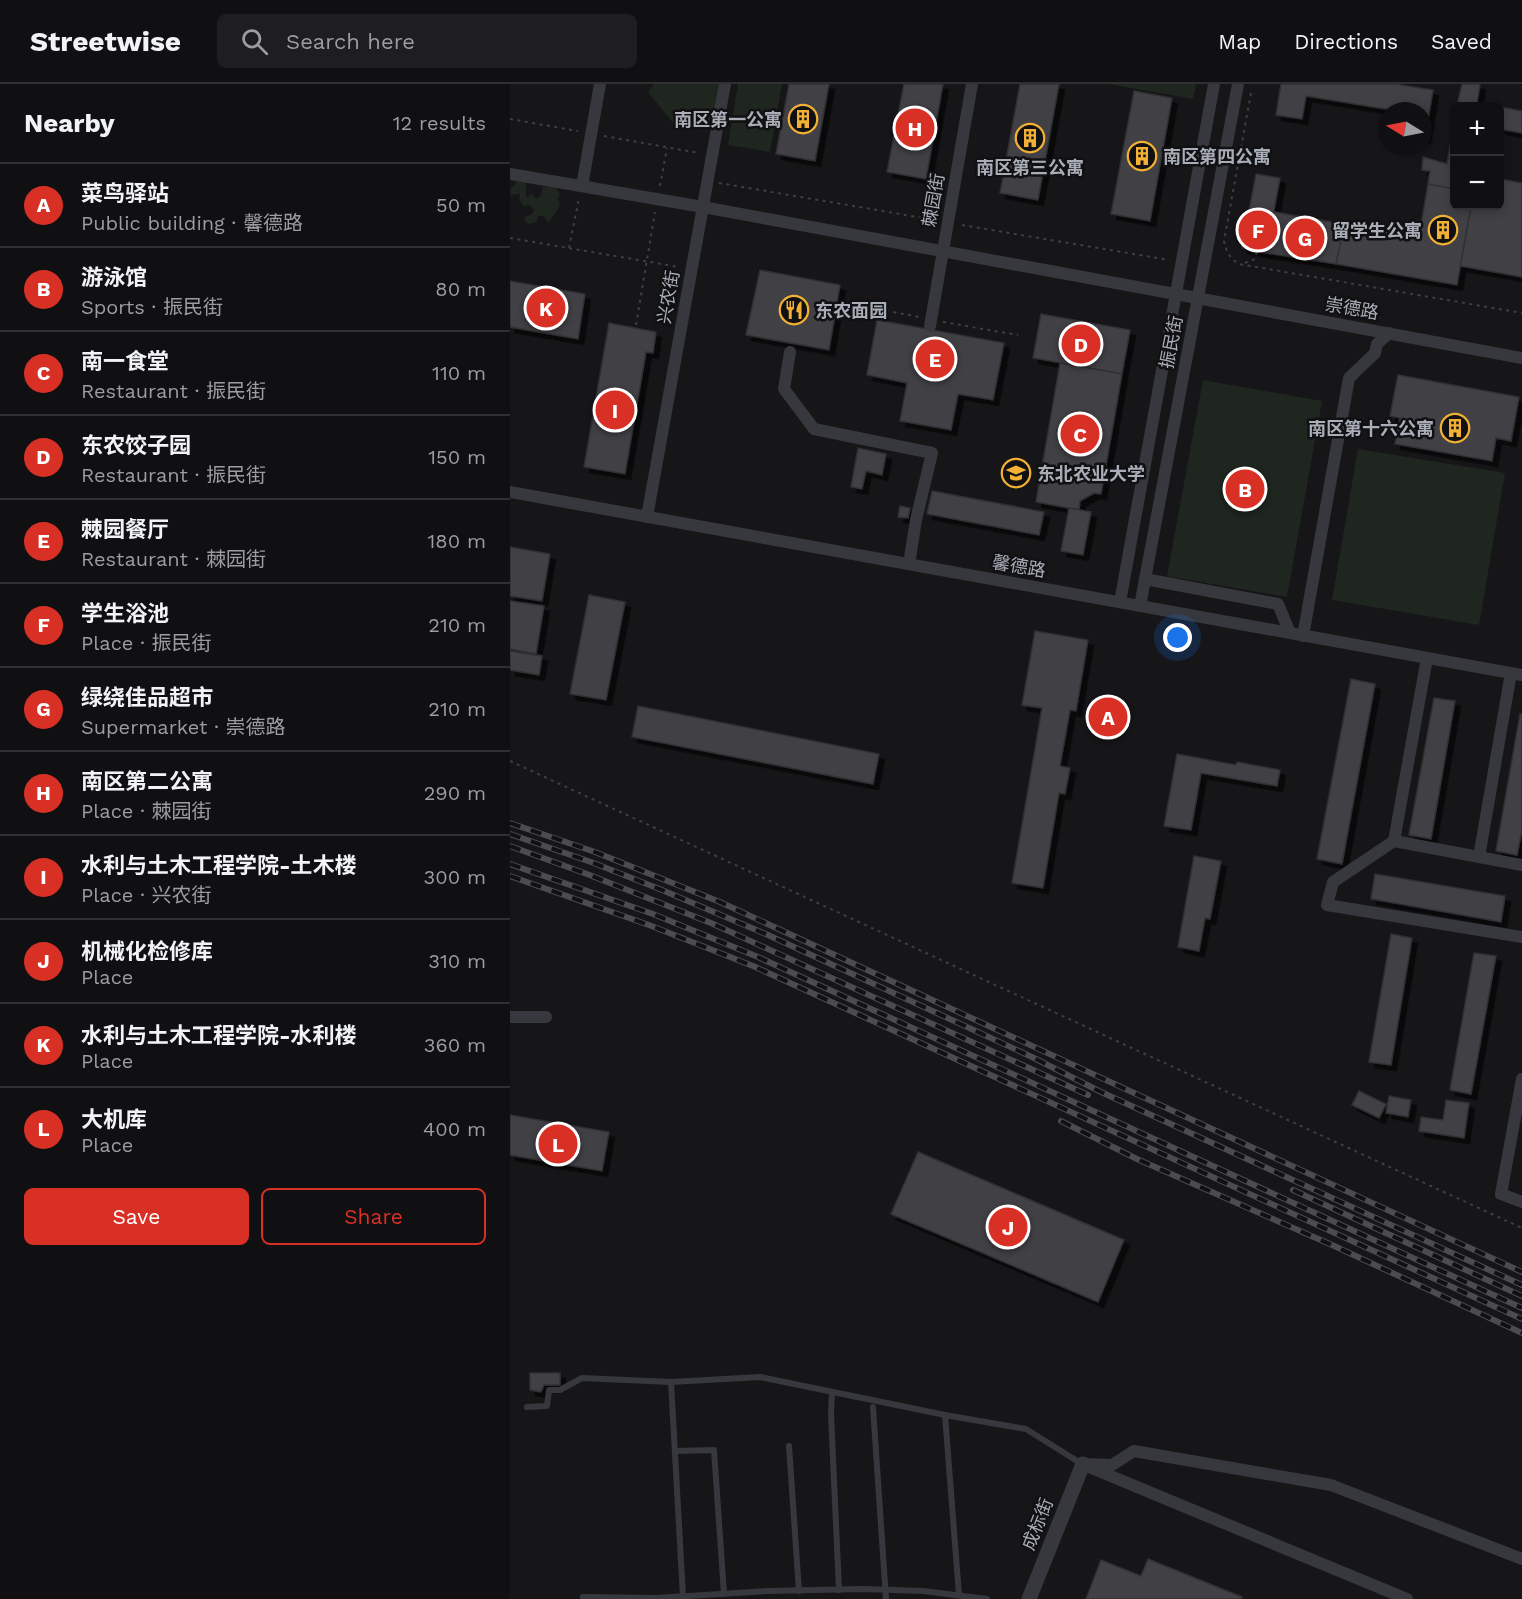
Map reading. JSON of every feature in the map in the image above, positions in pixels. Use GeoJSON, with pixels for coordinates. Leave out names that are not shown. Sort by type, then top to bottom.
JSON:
{"type":"FeatureCollection","features":[{"type":"Feature","properties":{"kind":"street"},"geometry":{"type":"LineString","coordinates":[[582,186],[600,84]]}},
{"type":"Feature","properties":{"kind":"street","name":"兴农街"},"geometry":{"type":"LineString","coordinates":[[647,517],[725,84]]}},
{"type":"Feature","properties":{"kind":"street","name":"棘园街"},"geometry":{"type":"LineString","coordinates":[[930,326],[972,84]]}},
{"type":"Feature","properties":{"kind":"street","name":"振民街"},"geometry":{"type":"LineString","coordinates":[[1120,602],[1214,84]]}},
{"type":"Feature","properties":{"kind":"street","name":"振民街"},"geometry":{"type":"LineString","coordinates":[[1140,606],[1238,84]]}},
{"type":"Feature","properties":{"kind":"street"},"geometry":{"type":"LineString","coordinates":[[1199,169],[1221,173]]}},
{"type":"Feature","properties":{"kind":"street","name":"崇德路"},"geometry":{"type":"LineString","coordinates":[[510,174],[703,207],[1522,358]]}},
{"type":"Feature","properties":{"kind":"street"},"geometry":{"type":"LineString","coordinates":[[1303,636],[1349,378],[1375,352],[1377,344],[1389,333]]}},
{"type":"Feature","properties":{"kind":"street"},"geometry":{"type":"LineString","coordinates":[[790,352],[784,389],[814,429],[932,453],[916,520],[909,564]]}},
{"type":"Feature","properties":{"kind":"street"},"geometry":{"type":"LineString","coordinates":[[1159,390],[1180,393]]}},
{"type":"Feature","properties":{"kind":"street"},"geometry":{"type":"LineString","coordinates":[[1141,486],[1161,490]]}},
{"type":"Feature","properties":{"kind":"street","name":"馨德路"},"geometry":{"type":"LineString","coordinates":[[510,492],[1516,674]]}},
{"type":"Feature","properties":{"kind":"street"},"geometry":{"type":"LineString","coordinates":[[1145,579],[1278,604],[1290,633]]}},
{"type":"Feature","properties":{"kind":"street"},"geometry":{"type":"LineString","coordinates":[[1394,841],[1427,658]]}},
{"type":"Feature","properties":{"kind":"street"},"geometry":{"type":"LineString","coordinates":[[1479,857],[1516,674]]}},
{"type":"Feature","properties":{"kind":"street"},"geometry":{"type":"LineString","coordinates":[[1522,865],[1394,841],[1333,882],[1327,904],[1522,937]]}},
{"type":"Feature","properties":{"kind":"street"},"geometry":{"type":"LineString","coordinates":[[510,1017],[546,1017]]}},
{"type":"Feature","properties":{"kind":"street"},"geometry":{"type":"LineString","coordinates":[[1522,1079],[1519,1110],[1501,1194],[1522,1202]]}},
{"type":"Feature","properties":{"kind":"street"},"geometry":{"type":"LineString","coordinates":[[1083,1464],[1112,1465],[1134,1451],[1331,1485],[1522,1559]]}},
{"type":"Feature","properties":{"kind":"street"},"geometry":{"type":"LineString","coordinates":[[1083,1464],[1407,1599]]}},
{"type":"Feature","properties":{"kind":"street","name":"成标街"},"geometry":{"type":"LineString","coordinates":[[1029,1599],[1083,1464]]}},
{"type":"Feature","properties":{"kind":"lane"},"geometry":{"type":"LineString","coordinates":[[527,1407],[547,1406],[549,1390],[560,1390],[582,1378],[671,1382],[760,1377],[945,1415],[1026,1429],[1083,1464]]}},
{"type":"Feature","properties":{"kind":"lane"},"geometry":{"type":"LineString","coordinates":[[671,1382],[683,1597]]}},
{"type":"Feature","properties":{"kind":"lane"},"geometry":{"type":"LineString","coordinates":[[832,1392],[839,1590]]}},
{"type":"Feature","properties":{"kind":"lane"},"geometry":{"type":"LineString","coordinates":[[873,1407],[886,1599]]}},
{"type":"Feature","properties":{"kind":"lane"},"geometry":{"type":"LineString","coordinates":[[945,1415],[959,1595]]}},
{"type":"Feature","properties":{"kind":"lane"},"geometry":{"type":"LineString","coordinates":[[789,1446],[799,1591]]}},
{"type":"Feature","properties":{"kind":"lane"},"geometry":{"type":"LineString","coordinates":[[676,1450],[714,1450],[724,1594]]}},
{"type":"Feature","properties":{"kind":"lane"},"geometry":{"type":"LineString","coordinates":[[583,1597],[647,1599],[777,1591],[885,1590],[987,1599]]}},
{"type":"Feature","properties":{"kind":"lane"},"geometry":{"type":"LineString","coordinates":[[777,1591],[778,1599]]}},
{"type":"Feature","properties":{"kind":"path"},"geometry":{"type":"LineString","coordinates":[[1252,84],[1224,241],[1228,255],[1239,264],[1522,314]]}},
{"type":"Feature","properties":{"kind":"path"},"geometry":{"type":"LineString","coordinates":[[510,119],[712,155]]}},
{"type":"Feature","properties":{"kind":"path"},"geometry":{"type":"LineString","coordinates":[[636,325],[667,148]]}},
{"type":"Feature","properties":{"kind":"path"},"geometry":{"type":"LineString","coordinates":[[707,181],[1182,262]]}},
{"type":"Feature","properties":{"kind":"path"},"geometry":{"type":"LineString","coordinates":[[569,248],[582,186]]}},
{"type":"Feature","properties":{"kind":"path"},"geometry":{"type":"LineString","coordinates":[[510,238],[692,269]]}},
{"type":"Feature","properties":{"kind":"path"},"geometry":{"type":"LineString","coordinates":[[1239,264],[1255,259],[1257,251]]}},
{"type":"Feature","properties":{"kind":"path"},"geometry":{"type":"LineString","coordinates":[[510,761],[1522,1228]]}},
{"type":"Feature","properties":{"kind":"shaded area"},"geometry":{"type":"Polygon","coordinates":[[[654,84],[725,84],[718,124],[678,129],[648,92],[654,84]]]}},
{"type":"Feature","properties":{"kind":"shaded area"},"geometry":{"type":"Polygon","coordinates":[[[738,84],[782,84],[770,152],[728,145],[738,84]]]}},
{"type":"Feature","properties":{"kind":"shaded area"},"geometry":{"type":"Polygon","coordinates":[[[1108,84],[1196,84],[1193,99],[1108,84]]]}},
{"type":"Feature","properties":{"kind":"shaded area"},"geometry":{"type":"Polygon","coordinates":[[[516,181],[526,182],[526,197],[529,197],[531,193],[536,199],[541,195],[543,187],[555,186],[560,195],[558,198],[560,206],[548,223],[544,216],[538,216],[536,222],[530,224],[524,221],[525,217],[532,214],[534,210],[529,204],[524,207],[519,199],[520,194],[511,195],[510,188],[515,185],[516,181]]]}},
{"type":"Feature","properties":{"kind":"shaded area"},"geometry":{"type":"Polygon","coordinates":[[[1203,380],[1322,401],[1287,597],[1167,576],[1203,380]]]}},
{"type":"Feature","properties":{"kind":"shaded area"},"geometry":{"type":"Polygon","coordinates":[[[1358,449],[1505,473],[1479,625],[1332,600],[1358,449]]]}},
{"type":"Feature","properties":{"kind":"building","name":"南区第一公寓"},"geometry":{"type":"Polygon","coordinates":[[[789,84],[829,84],[815,161],[776,154],[789,84]]]}},
{"type":"Feature","properties":{"kind":"building"},"geometry":{"type":"Polygon","coordinates":[[[904,84],[943,84],[926,179],[887,172],[904,84]]]}},
{"type":"Feature","properties":{"kind":"building","name":"南区第三公寓"},"geometry":{"type":"Polygon","coordinates":[[[1020,84],[1059,84],[1038,200],[1000,193],[1020,84]]]}},
{"type":"Feature","properties":{"kind":"building"},"geometry":{"type":"Polygon","coordinates":[[[1281,84],[1395,84],[1433,90],[1431,102],[1378,102],[1378,108],[1306,96],[1302,119],[1276,115],[1281,84]]]}},
{"type":"Feature","properties":{"kind":"building"},"geometry":{"type":"Polygon","coordinates":[[[1462,84],[1480,84],[1477,102],[1458,102],[1462,84]]]}},
{"type":"Feature","properties":{"kind":"building","name":"南区第四公寓"},"geometry":{"type":"Polygon","coordinates":[[[1134,91],[1172,98],[1150,221],[1111,214],[1134,91]]]}},
{"type":"Feature","properties":{"kind":"building"},"geometry":{"type":"Polygon","coordinates":[[[1504,108],[1522,111],[1522,133],[1504,130],[1504,108]]]}},
{"type":"Feature","properties":{"kind":"building"},"geometry":{"type":"Polygon","coordinates":[[[1450,146],[1450,188],[1428,184],[1430,171],[1422,170],[1423,157],[1447,164],[1450,146]]]}},
{"type":"Feature","properties":{"kind":"building"},"geometry":{"type":"Polygon","coordinates":[[[1256,174],[1280,178],[1266,253],[1242,248],[1256,174]]]}},
{"type":"Feature","properties":{"kind":"building"},"geometry":{"type":"Polygon","coordinates":[[[1504,180],[1522,183],[1522,277],[1460,266],[1470,210],[1504,210],[1504,180]]]}},
{"type":"Feature","properties":{"kind":"building","name":"留学生公寓"},"geometry":{"type":"Polygon","coordinates":[[[1428,184],[1450,188],[1450,210],[1470,210],[1457,285],[1336,264],[1344,224],[1419,237],[1428,184]]]}},
{"type":"Feature","properties":{"kind":"building"},"geometry":{"type":"Polygon","coordinates":[[[1274,212],[1344,224],[1336,264],[1266,253],[1274,212]]]}},
{"type":"Feature","properties":{"kind":"building","name":"东农面园"},"geometry":{"type":"Polygon","coordinates":[[[760,270],[840,285],[829,350],[746,335],[760,270]]]}},
{"type":"Feature","properties":{"kind":"building"},"geometry":{"type":"Polygon","coordinates":[[[510,281],[585,294],[578,339],[510,327],[510,281]]]}},
{"type":"Feature","properties":{"kind":"building"},"geometry":{"type":"Polygon","coordinates":[[[1041,314],[1130,330],[1122,374],[1033,358],[1041,314]]]}},
{"type":"Feature","properties":{"kind":"building"},"geometry":{"type":"Polygon","coordinates":[[[877,320],[1004,343],[993,400],[958,394],[951,430],[900,421],[907,383],[867,375],[877,320]]]}},
{"type":"Feature","properties":{"kind":"building"},"geometry":{"type":"Polygon","coordinates":[[[609,323],[656,332],[653,353],[646,352],[625,474],[584,467],[609,323]]]}},
{"type":"Feature","properties":{"kind":"building"},"geometry":{"type":"Polygon","coordinates":[[[1060,363],[1122,374],[1101,494],[1094,493],[1080,501],[1079,510],[1036,502],[1060,363]]]}},
{"type":"Feature","properties":{"kind":"building","name":"南区第十六公寓"},"geometry":{"type":"Polygon","coordinates":[[[1398,375],[1519,397],[1511,441],[1496,438],[1492,461],[1395,444],[1400,418],[1390,416],[1398,375]]]}},
{"type":"Feature","properties":{"kind":"building"},"geometry":{"type":"Polygon","coordinates":[[[858,448],[886,454],[882,475],[866,471],[862,489],[851,487],[858,448]]]}},
{"type":"Feature","properties":{"kind":"building"},"geometry":{"type":"Polygon","coordinates":[[[932,491],[1044,512],[1039,535],[927,514],[932,491]]]}},
{"type":"Feature","properties":{"kind":"building"},"geometry":{"type":"Polygon","coordinates":[[[900,506],[910,508],[908,518],[898,517],[900,506]]]}},
{"type":"Feature","properties":{"kind":"building"},"geometry":{"type":"Polygon","coordinates":[[[1069,508],[1091,512],[1083,555],[1061,551],[1069,508]]]}},
{"type":"Feature","properties":{"kind":"building"},"geometry":{"type":"Polygon","coordinates":[[[510,547],[550,554],[542,601],[510,596],[510,547]]]}},
{"type":"Feature","properties":{"kind":"building"},"geometry":{"type":"Polygon","coordinates":[[[589,595],[625,602],[606,700],[570,694],[589,595]]]}},
{"type":"Feature","properties":{"kind":"building"},"geometry":{"type":"Polygon","coordinates":[[[510,601],[544,606],[536,654],[510,649],[510,601]]]}},
{"type":"Feature","properties":{"kind":"building"},"geometry":{"type":"Polygon","coordinates":[[[1035,631],[1088,640],[1076,711],[1070,710],[1060,766],[1070,768],[1065,794],[1059,793],[1043,888],[1012,883],[1042,708],[1022,705],[1035,631]]]}},
{"type":"Feature","properties":{"kind":"building"},"geometry":{"type":"Polygon","coordinates":[[[510,651],[542,656],[539,675],[510,670],[510,651]]]}},
{"type":"Feature","properties":{"kind":"building"},"geometry":{"type":"Polygon","coordinates":[[[1351,679],[1375,684],[1342,864],[1317,859],[1351,679]]]}},
{"type":"Feature","properties":{"kind":"building"},"geometry":{"type":"Polygon","coordinates":[[[1434,698],[1455,701],[1431,839],[1409,835],[1434,698]]]}},
{"type":"Feature","properties":{"kind":"building"},"geometry":{"type":"Polygon","coordinates":[[[638,706],[879,754],[873,784],[632,737],[638,706]]]}},
{"type":"Feature","properties":{"kind":"building"},"geometry":{"type":"Polygon","coordinates":[[[1520,714],[1522,714],[1522,830],[1517,855],[1496,851],[1520,714]]]}},
{"type":"Feature","properties":{"kind":"building"},"geometry":{"type":"Polygon","coordinates":[[[1177,754],[1236,765],[1237,762],[1280,770],[1277,786],[1201,773],[1191,830],[1164,826],[1177,754]]]}},
{"type":"Feature","properties":{"kind":"building"},"geometry":{"type":"Polygon","coordinates":[[[1194,856],[1221,861],[1210,919],[1205,918],[1199,951],[1178,947],[1194,856]]]}},
{"type":"Feature","properties":{"kind":"building"},"geometry":{"type":"Polygon","coordinates":[[[1375,874],[1505,896],[1501,922],[1371,899],[1375,874]]]}},
{"type":"Feature","properties":{"kind":"building"},"geometry":{"type":"Polygon","coordinates":[[[1391,934],[1412,938],[1391,1065],[1369,1062],[1391,934]]]}},
{"type":"Feature","properties":{"kind":"building"},"geometry":{"type":"Polygon","coordinates":[[[1474,953],[1496,956],[1471,1094],[1450,1090],[1474,953]]]}},
{"type":"Feature","properties":{"kind":"building"},"geometry":{"type":"Polygon","coordinates":[[[1359,1091],[1386,1104],[1379,1118],[1352,1105],[1359,1091]]]}},
{"type":"Feature","properties":{"kind":"building"},"geometry":{"type":"Polygon","coordinates":[[[1389,1096],[1411,1100],[1408,1117],[1386,1113],[1389,1096]]]}},
{"type":"Feature","properties":{"kind":"building"},"geometry":{"type":"Polygon","coordinates":[[[1446,1100],[1469,1103],[1464,1138],[1419,1131],[1421,1117],[1443,1120],[1446,1100]]]}},
{"type":"Feature","properties":{"kind":"building"},"geometry":{"type":"Polygon","coordinates":[[[510,1115],[609,1132],[602,1171],[510,1155],[510,1115]]]}},
{"type":"Feature","properties":{"kind":"building"},"geometry":{"type":"Polygon","coordinates":[[[918,1152],[1124,1240],[1098,1302],[891,1214],[918,1152]]]}},
{"type":"Feature","properties":{"kind":"building"},"geometry":{"type":"Polygon","coordinates":[[[530,1373],[560,1373],[560,1385],[544,1385],[541,1392],[530,1390],[530,1373]]]}},
{"type":"Feature","properties":{"kind":"building"},"geometry":{"type":"Polygon","coordinates":[[[1148,1559],[1242,1597],[1241,1599],[1086,1599],[1101,1560],[1141,1576],[1148,1559]]]}},
{"type":"Feature","properties":{"kind":"railway"},"geometry":{"type":"LineString","coordinates":[[510,823],[595,852],[720,902],[1522,1272]]}},
{"type":"Feature","properties":{"kind":"railway"},"geometry":{"type":"LineString","coordinates":[[510,834],[591,862],[768,935],[1032,1057],[1101,1092],[1522,1285]]}},
{"type":"Feature","properties":{"kind":"railway"},"geometry":{"type":"LineString","coordinates":[[510,846],[711,923],[1088,1095]]}},
{"type":"Feature","properties":{"kind":"railway"},"geometry":{"type":"LineString","coordinates":[[510,864],[653,914],[758,957],[1522,1308]]}},
{"type":"Feature","properties":{"kind":"railway"},"geometry":{"type":"LineString","coordinates":[[510,876],[649,925],[753,966],[1522,1319]]}},
{"type":"Feature","properties":{"kind":"railway"},"geometry":{"type":"LineString","coordinates":[[1061,1121],[1137,1159],[1332,1245],[1522,1333]]}},
{"type":"Feature","properties":{"kind":"railway"},"geometry":{"type":"LineString","coordinates":[[1293,1190],[1522,1296]]}},
{"type":"Feature","properties":{"kind":"place","name":"南区第一公寓"},"geometry":{"type":"Point","coordinates":[803,119]}},
{"type":"Feature","properties":{"kind":"place","name":"南区第二公寓"},"geometry":{"type":"Point","coordinates":[915,128]}},
{"type":"Feature","properties":{"kind":"place","name":"南区第三公寓"},"geometry":{"type":"Point","coordinates":[1030,138]}},
{"type":"Feature","properties":{"kind":"place","name":"南区第四公寓"},"geometry":{"type":"Point","coordinates":[1142,156]}},
{"type":"Feature","properties":{"kind":"place","name":"学生浴池"},"geometry":{"type":"Point","coordinates":[1258,230]}},
{"type":"Feature","properties":{"kind":"place","name":"留学生公寓"},"geometry":{"type":"Point","coordinates":[1443,230]}},
{"type":"Feature","properties":{"kind":"place","name":"绿绕佳品超市"},"geometry":{"type":"Point","coordinates":[1305,238]}},
{"type":"Feature","properties":{"kind":"place","name":"水利与土木工程学院-水利楼"},"geometry":{"type":"Point","coordinates":[546,308]}},
{"type":"Feature","properties":{"kind":"place","name":"东农面园"},"geometry":{"type":"Point","coordinates":[794,310]}},
{"type":"Feature","properties":{"kind":"place","name":"东农饺子园"},"geometry":{"type":"Point","coordinates":[1081,344]}},
{"type":"Feature","properties":{"kind":"place","name":"棘园餐厅"},"geometry":{"type":"Point","coordinates":[935,359]}},
{"type":"Feature","properties":{"kind":"place","name":"水利与土木工程学院-土木楼"},"geometry":{"type":"Point","coordinates":[615,410]}},
{"type":"Feature","properties":{"kind":"place","name":"南区第十六公寓"},"geometry":{"type":"Point","coordinates":[1455,428]}},
{"type":"Feature","properties":{"kind":"place","name":"南一食堂"},"geometry":{"type":"Point","coordinates":[1080,434]}},
{"type":"Feature","properties":{"kind":"place","name":"东北农业大学"},"geometry":{"type":"Point","coordinates":[1016,473]}},
{"type":"Feature","properties":{"kind":"place","name":"游泳馆"},"geometry":{"type":"Point","coordinates":[1245,489]}},
{"type":"Feature","properties":{"kind":"place","name":"菜鸟驿站"},"geometry":{"type":"Point","coordinates":[1108,717]}},
{"type":"Feature","properties":{"kind":"place","name":"大机库"},"geometry":{"type":"Point","coordinates":[558,1144]}},
{"type":"Feature","properties":{"kind":"place","name":"机械化检修库"},"geometry":{"type":"Point","coordinates":[1008,1227]}}]}
